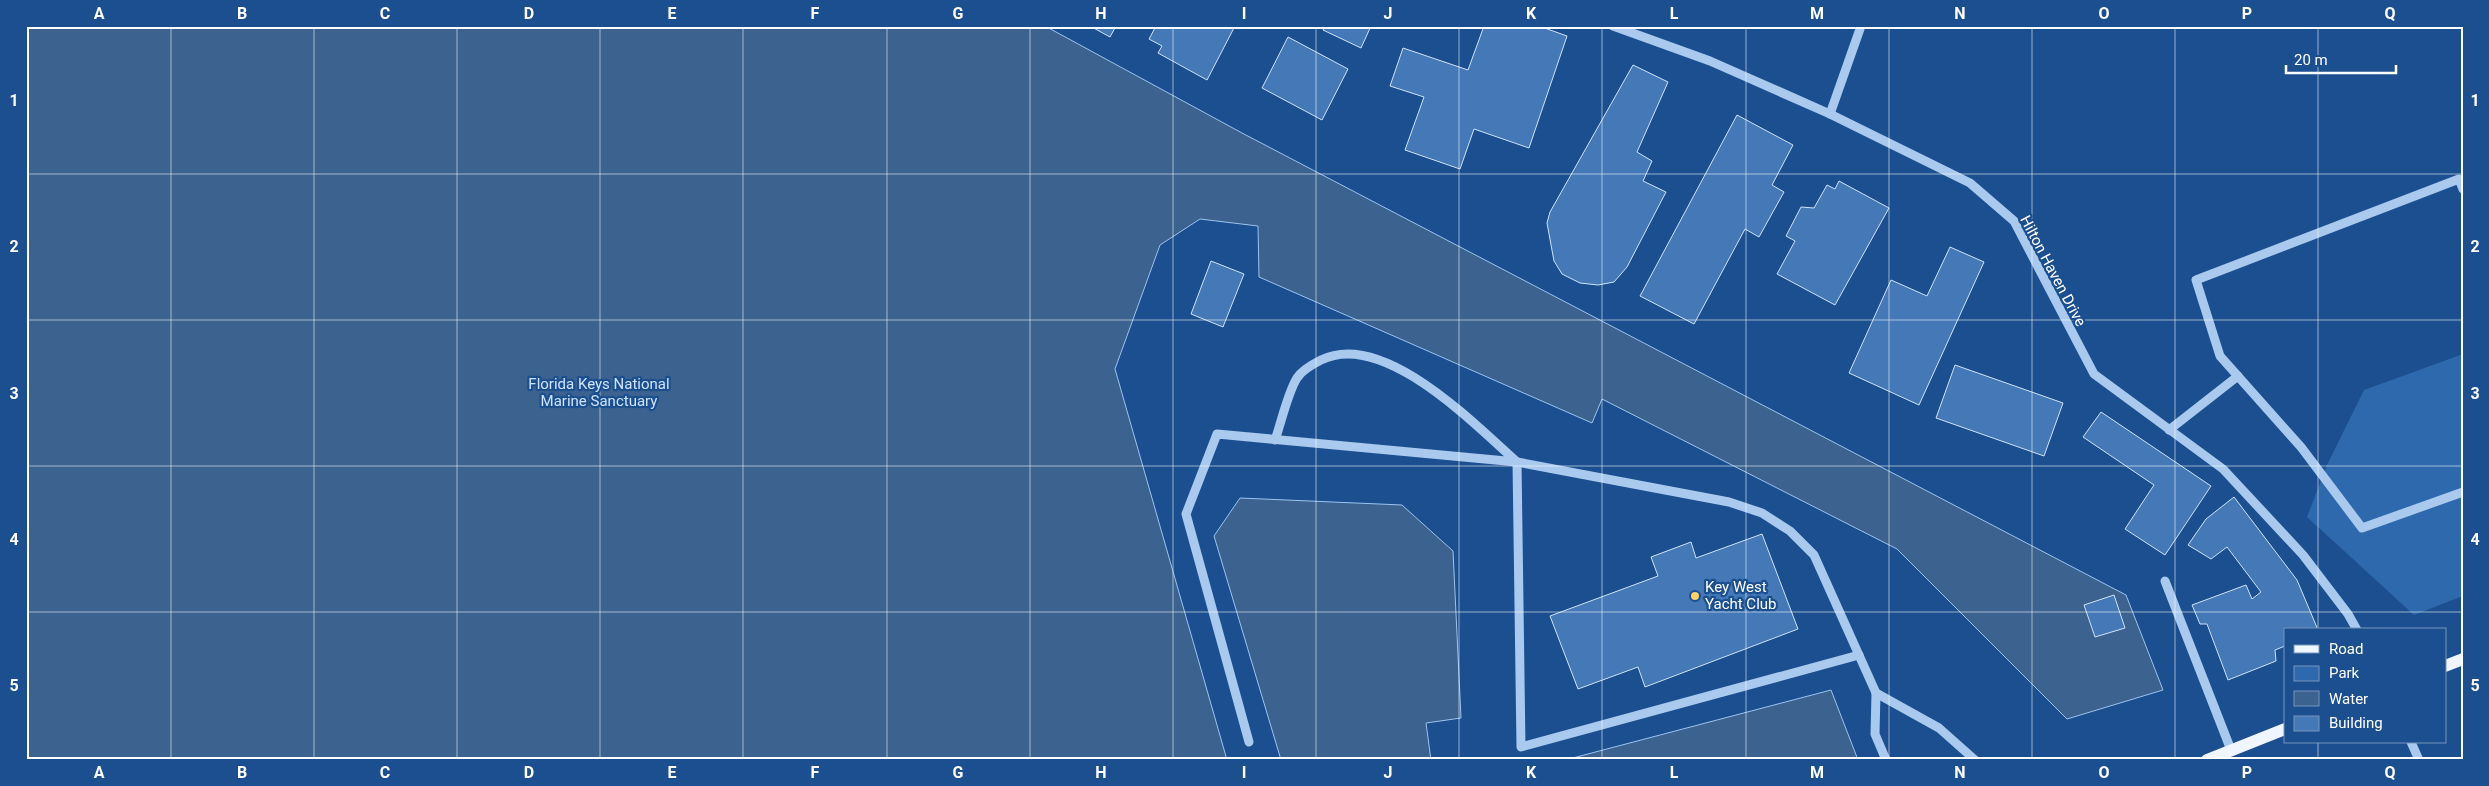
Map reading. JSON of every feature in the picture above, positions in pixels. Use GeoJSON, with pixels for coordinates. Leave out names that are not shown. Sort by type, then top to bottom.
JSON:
{"type":"FeatureCollection","features":[{"type":"Feature","properties":{"kind":"main road"},"geometry":{"type":"LineString","coordinates":[[2446,666],[2463,659]]}},
{"type":"Feature","properties":{"kind":"main road"},"geometry":{"type":"LineString","coordinates":[[2207,760],[2284,729]]}},
{"type":"Feature","properties":{"kind":"street","name":"Hilton Haven Drive"},"geometry":{"type":"LineString","coordinates":[[1613,26],[1710,61],[1830,114],[1970,183],[2014,221],[2075,342],[2094,374],[2223,469],[2303,555],[2348,614],[2355,628]]}},
{"type":"Feature","properties":{"kind":"street"},"geometry":{"type":"LineString","coordinates":[[1830,114],[1861,26]]}},
{"type":"Feature","properties":{"kind":"street"},"geometry":{"type":"LineString","coordinates":[[2463,189],[2459,179],[2196,280],[2220,356],[2301,447],[2362,528],[2463,492]]}},
{"type":"Feature","properties":{"kind":"street"},"geometry":{"type":"LineString","coordinates":[[1275,440],[1297,378],[1311,365],[1329,356],[1347,353],[1367,354],[1385,362],[1443,395],[1517,462],[1521,747],[1859,655]]}},
{"type":"Feature","properties":{"kind":"street"},"geometry":{"type":"LineString","coordinates":[[2169,430],[2238,376]]}},
{"type":"Feature","properties":{"kind":"street"},"geometry":{"type":"LineString","coordinates":[[1249,742],[1186,514],[1217,434],[1517,462],[1729,502],[1762,513],[1790,531],[1814,555],[1876,693],[1875,734],[1886,760]]}},
{"type":"Feature","properties":{"kind":"street"},"geometry":{"type":"LineString","coordinates":[[2164,581],[2231,750]]}},
{"type":"Feature","properties":{"kind":"street"},"geometry":{"type":"LineString","coordinates":[[1876,693],[1939,728],[1975,760]]}},
{"type":"Feature","properties":{"kind":"street"},"geometry":{"type":"LineString","coordinates":[[2412,744],[2419,760]]}},
{"type":"Feature","properties":{"kind":"green space"},"geometry":{"type":"Polygon","coordinates":[[[2463,354],[2463,596],[2414,615],[2307,517],[2327,465],[2364,390],[2463,354]]]}},
{"type":"Feature","properties":{"kind":"water","name":"Florida Keys National Marine Sanctuary"},"geometry":{"type":"Polygon","coordinates":[[[26,26],[1045,26],[1242,133],[2126,595],[2163,690],[2067,719],[1897,549],[1602,399],[1592,423],[1259,277],[1258,226],[1200,219],[1160,245],[1115,369],[1227,760],[26,760],[26,26]]]}},
{"type":"Feature","properties":{"kind":"water"},"geometry":{"type":"Polygon","coordinates":[[[1240,498],[1402,505],[1453,551],[1461,718],[1426,723],[1431,760],[1281,760],[1214,536],[1240,498]]]}},
{"type":"Feature","properties":{"kind":"water"},"geometry":{"type":"Polygon","coordinates":[[[1831,690],[1858,760],[1565,760],[1831,690]]]}},
{"type":"Feature","properties":{"kind":"building"},"geometry":{"type":"Polygon","coordinates":[[[1090,26],[1116,26],[1110,37],[1090,26]]]}},
{"type":"Feature","properties":{"kind":"building"},"geometry":{"type":"Polygon","coordinates":[[[1156,26],[1235,26],[1207,80],[1158,53],[1162,46],[1149,39],[1156,26]]]}},
{"type":"Feature","properties":{"kind":"building"},"geometry":{"type":"Polygon","coordinates":[[[1325,26],[1371,26],[1361,48],[1323,30],[1325,26]]]}},
{"type":"Feature","properties":{"kind":"building"},"geometry":{"type":"Polygon","coordinates":[[[1484,26],[1539,26],[1567,36],[1529,148],[1474,129],[1460,169],[1405,150],[1424,97],[1390,86],[1403,48],[1468,70],[1484,26]]]}},
{"type":"Feature","properties":{"kind":"building"},"geometry":{"type":"Polygon","coordinates":[[[1288,37],[1348,69],[1322,120],[1262,88],[1288,37]]]}},
{"type":"Feature","properties":{"kind":"building"},"geometry":{"type":"Polygon","coordinates":[[[1633,65],[1668,82],[1637,152],[1652,161],[1643,181],[1666,192],[1627,267],[1614,282],[1598,285],[1580,283],[1562,274],[1554,261],[1547,223],[1550,212],[1633,65]]]}},
{"type":"Feature","properties":{"kind":"building"},"geometry":{"type":"Polygon","coordinates":[[[1737,115],[1793,145],[1772,185],[1784,192],[1759,237],[1745,229],[1694,324],[1640,296],[1737,115]]]}},
{"type":"Feature","properties":{"kind":"building"},"geometry":{"type":"Polygon","coordinates":[[[1839,181],[1889,208],[1835,305],[1777,274],[1795,241],[1786,236],[1801,207],[1814,208],[1827,185],[1835,189],[1839,181]]]}},
{"type":"Feature","properties":{"kind":"building"},"geometry":{"type":"Polygon","coordinates":[[[1950,247],[1984,262],[1919,405],[1849,373],[1891,280],[1927,296],[1950,247]]]}},
{"type":"Feature","properties":{"kind":"building"},"geometry":{"type":"Polygon","coordinates":[[[1211,261],[1244,274],[1223,327],[1191,314],[1211,261]]]}},
{"type":"Feature","properties":{"kind":"building"},"geometry":{"type":"Polygon","coordinates":[[[1955,365],[2063,403],[2044,456],[1936,418],[1955,365]]]}},
{"type":"Feature","properties":{"kind":"building"},"geometry":{"type":"Polygon","coordinates":[[[2101,412],[2211,486],[2165,555],[2125,529],[2154,485],[2083,437],[2101,412]]]}},
{"type":"Feature","properties":{"kind":"building"},"geometry":{"type":"Polygon","coordinates":[[[2234,497],[2297,580],[2317,628],[2284,628],[2284,646],[2275,650],[2276,661],[2228,680],[2207,624],[2200,624],[2192,605],[2246,585],[2252,599],[2261,592],[2227,547],[2211,559],[2188,545],[2206,519],[2234,497]]]}},
{"type":"Feature","properties":{"kind":"building","name":"Key West Yacht Club"},"geometry":{"type":"Polygon","coordinates":[[[1762,534],[1798,629],[1645,687],[1638,667],[1578,689],[1550,616],[1658,576],[1651,557],[1691,542],[1696,558],[1762,534]]]}},
{"type":"Feature","properties":{"kind":"building"},"geometry":{"type":"Polygon","coordinates":[[[2114,595],[2125,628],[2095,637],[2084,605],[2114,595]]]}},
{"type":"Feature","properties":{"kind":"place","name":"Key West Yacht Club"},"geometry":{"type":"Point","coordinates":[1695,596]}}]}
